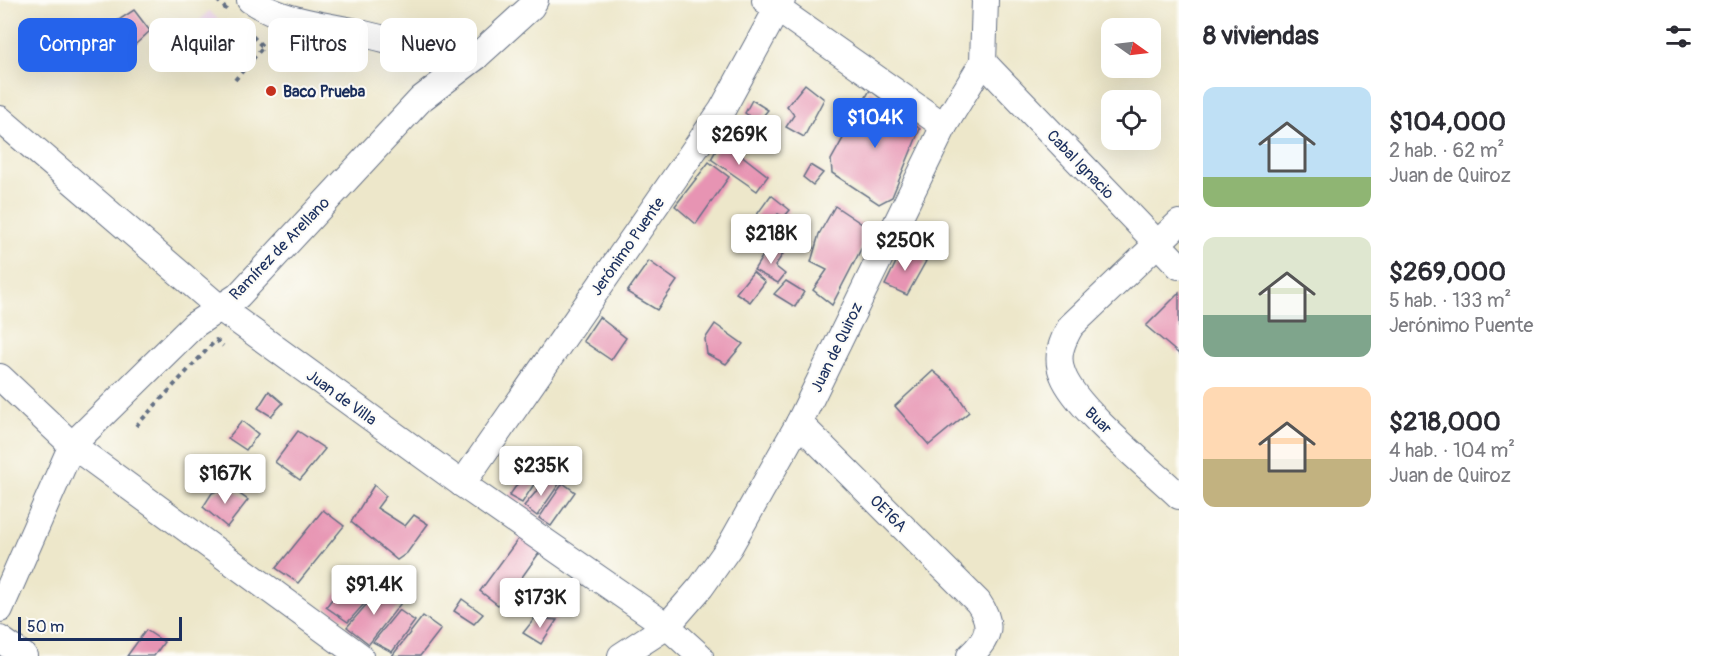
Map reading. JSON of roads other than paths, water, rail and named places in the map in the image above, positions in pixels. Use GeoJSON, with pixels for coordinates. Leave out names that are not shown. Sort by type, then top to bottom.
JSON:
{"type":"FeatureCollection","features":[{"type":"Feature","properties":{"kind":"street"},"geometry":{"type":"LineString","coordinates":[[250,0],[292,20],[380,38]]}},
{"type":"Feature","properties":{"kind":"street","name":"Ramírez de Arellano"},"geometry":{"type":"LineString","coordinates":[[477,56],[531,7],[535,0]]}},
{"type":"Feature","properties":{"kind":"street","name":"Juan de Quiroz"},"geometry":{"type":"LineString","coordinates":[[621,656],[667,626],[700,587],[730,546],[799,423],[944,126],[983,62],[985,0]]}},
{"type":"Feature","properties":{"kind":"street"},"geometry":{"type":"LineString","coordinates":[[774,3],[944,126]]}},
{"type":"Feature","properties":{"kind":"street","name":"Jerónimo Puente"},"geometry":{"type":"LineString","coordinates":[[462,484],[722,110],[774,3]]}},
{"type":"Feature","properties":{"kind":"street","name":"Cabal Ignacio"},"geometry":{"type":"LineString","coordinates":[[983,62],[1179,266]]}},
{"type":"Feature","properties":{"kind":"street","name":"Ramírez de Arellano"},"geometry":{"type":"LineString","coordinates":[[0,609],[72,445],[194,325],[238,296],[421,99],[456,72]]}},
{"type":"Feature","properties":{"kind":"street","name":"Juan de Villa"},"geometry":{"type":"LineString","coordinates":[[0,119],[220,308],[462,484],[667,626],[700,656]]}},
{"type":"Feature","properties":{"kind":"street"},"geometry":{"type":"LineString","coordinates":[[1158,245],[1179,223]]}},
{"type":"Feature","properties":{"kind":"street","name":"Buar"},"geometry":{"type":"LineString","coordinates":[[1158,245],[1071,326],[1061,342],[1059,358],[1063,375],[1084,406],[1179,496]]}},
{"type":"Feature","properties":{"kind":"street"},"geometry":{"type":"LineString","coordinates":[[0,377],[72,445],[360,656]]}},
{"type":"Feature","properties":{"kind":"street","name":"OE16A"},"geometry":{"type":"LineString","coordinates":[[799,423],[978,603],[989,622],[987,634],[970,656]]}},
{"type":"Feature","properties":{"kind":"street"},"geometry":{"type":"LineString","coordinates":[[0,639],[24,656]]}},
{"type":"Feature","properties":{"kind":"place","name":"Baco Prueba"},"geometry":{"type":"Point","coordinates":[271,91]}}]}
